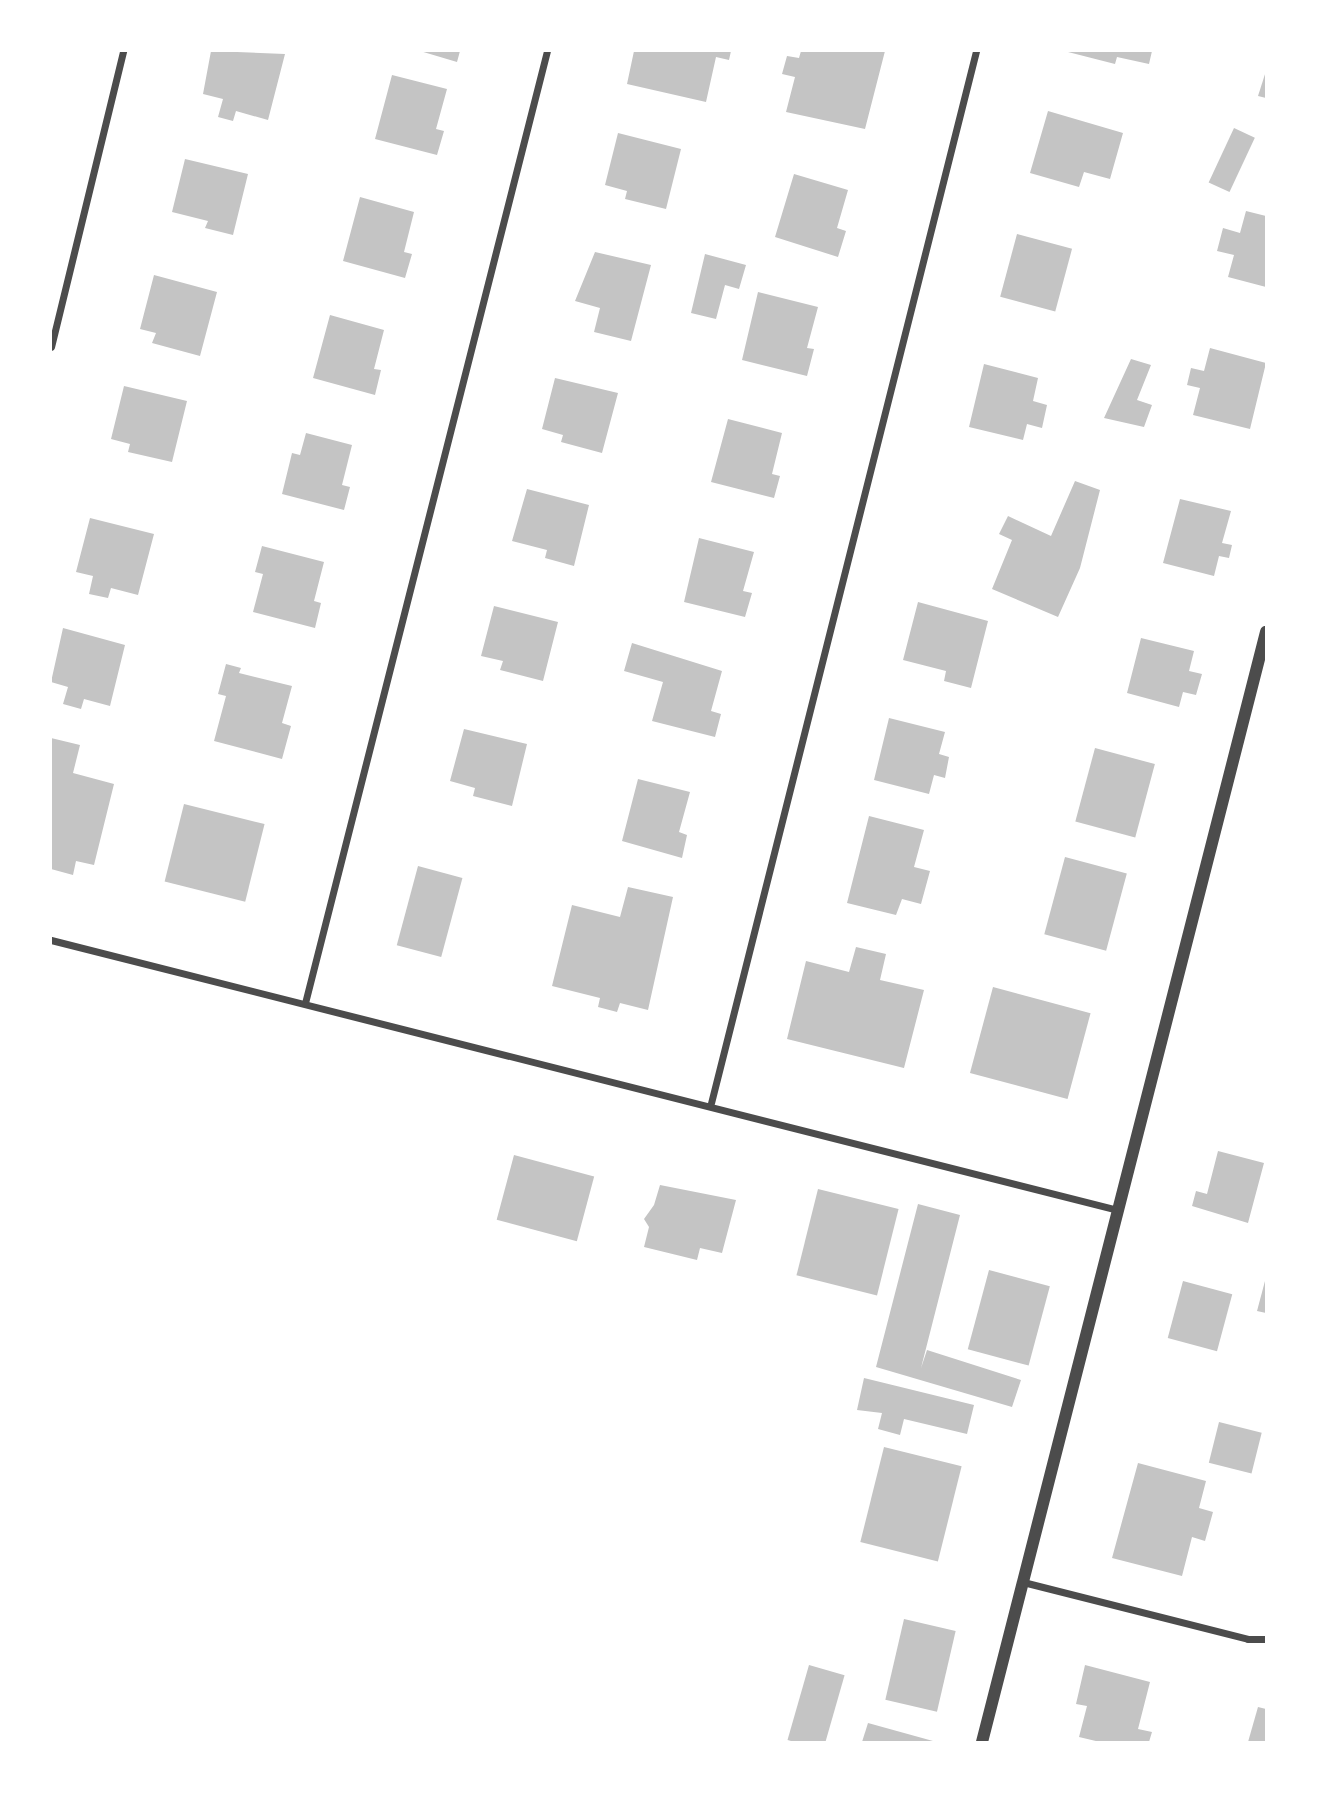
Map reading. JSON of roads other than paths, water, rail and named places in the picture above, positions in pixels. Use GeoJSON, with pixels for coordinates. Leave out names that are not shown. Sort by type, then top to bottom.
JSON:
{"type":"FeatureCollection","features":[{"type":"Feature","properties":{"kind":"street"},"geometry":{"type":"LineString","coordinates":[[51,347],[122,51]]}},
{"type":"Feature","properties":{"kind":"street"},"geometry":{"type":"LineString","coordinates":[[304,1003],[547,51]]}},
{"type":"Feature","properties":{"kind":"street"},"geometry":{"type":"LineString","coordinates":[[711,1103],[976,51]]}},
{"type":"Feature","properties":{"kind":"street"},"geometry":{"type":"LineString","coordinates":[[982,1742],[1266,632]]}},
{"type":"Feature","properties":{"kind":"street"},"geometry":{"type":"LineString","coordinates":[[51,940],[711,1103],[1118,1210]]}},
{"type":"Feature","properties":{"kind":"street"},"geometry":{"type":"LineString","coordinates":[[1023,1582],[1248,1639],[1266,1639]]}}]}
